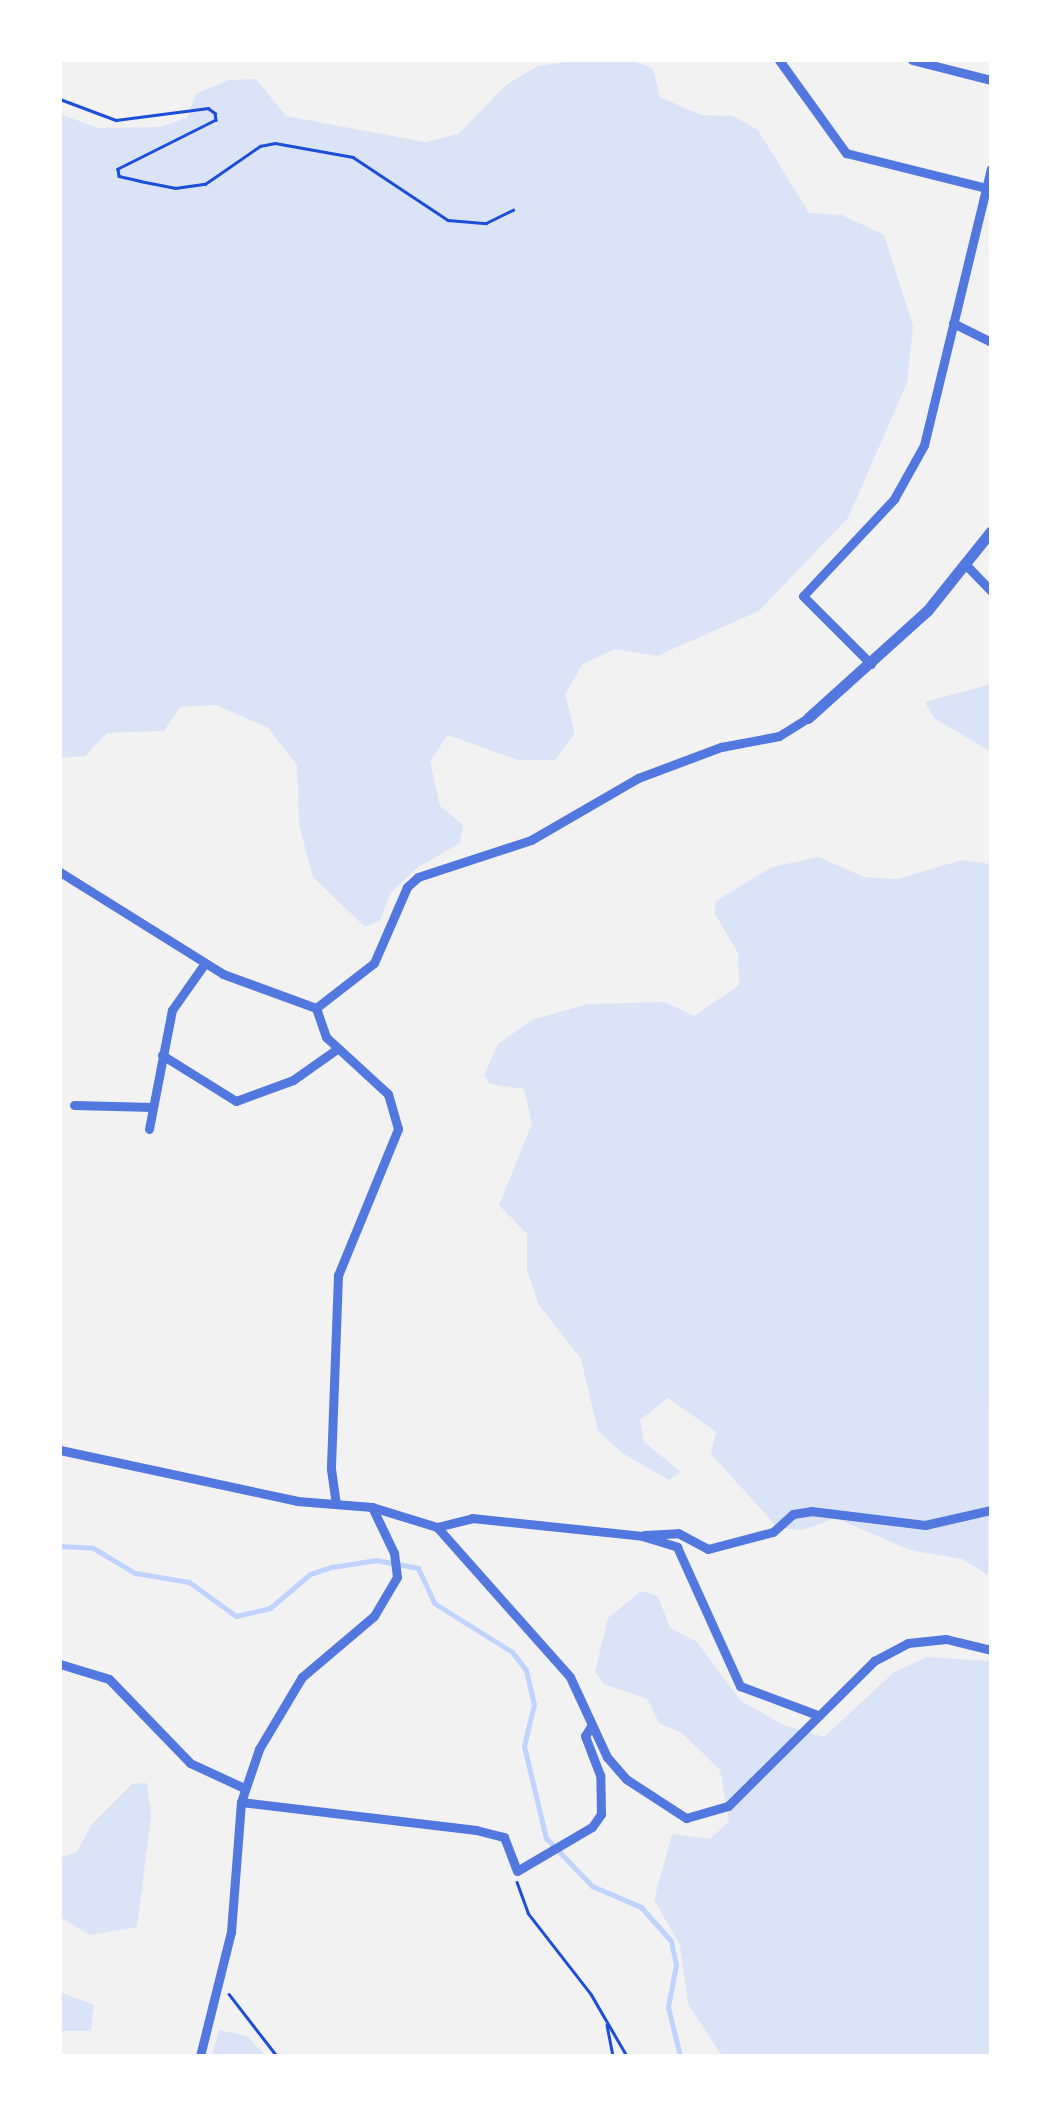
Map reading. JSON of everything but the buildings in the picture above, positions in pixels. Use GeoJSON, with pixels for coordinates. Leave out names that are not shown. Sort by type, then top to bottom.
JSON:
{"type":"FeatureCollection","features":[{"type":"Feature","properties":{"kind":"street"},"geometry":{"type":"LineString","coordinates":[[779,60],[846,153],[986,188]]}},
{"type":"Feature","properties":{"kind":"street"},"geometry":{"type":"LineString","coordinates":[[912,60],[991,80]]}},
{"type":"Feature","properties":{"kind":"street"},"geometry":{"type":"LineString","coordinates":[[870,664],[804,596],[902,486],[924,445],[991,168]]}},
{"type":"Feature","properties":{"kind":"street"},"geometry":{"type":"LineString","coordinates":[[953,323],[991,342]]}},
{"type":"Feature","properties":{"kind":"street"},"geometry":{"type":"LineString","coordinates":[[60,872],[205,962],[316,1008],[336,998],[374,963],[406,887],[418,878],[531,840],[578,807],[638,778],[720,747],[779,736],[808,718],[870,664],[967,566],[991,531]]}},
{"type":"Feature","properties":{"kind":"street"},"geometry":{"type":"LineString","coordinates":[[967,566],[991,591]]}},
{"type":"Feature","properties":{"kind":"street"},"geometry":{"type":"LineString","coordinates":[[149,1129],[172,1010],[205,962]]}},
{"type":"Feature","properties":{"kind":"street"},"geometry":{"type":"LineString","coordinates":[[316,1008],[318,1024],[337,1049],[388,1094],[398,1129],[338,1275],[331,1469],[336,1504]]}},
{"type":"Feature","properties":{"kind":"street"},"geometry":{"type":"LineString","coordinates":[[162,1055],[236,1101],[293,1080],[337,1049]]}},
{"type":"Feature","properties":{"kind":"street"},"geometry":{"type":"LineString","coordinates":[[74,1105],[152,1107]]}},
{"type":"Feature","properties":{"kind":"street"},"geometry":{"type":"LineString","coordinates":[[60,1450],[372,1508],[437,1528],[570,1677],[592,1725],[626,1780],[686,1818],[728,1806],[815,1714],[874,1661],[908,1644],[946,1639],[991,1650]]}},
{"type":"Feature","properties":{"kind":"street"},"geometry":{"type":"LineString","coordinates":[[200,2056],[231,1932],[244,1788],[281,1704],[302,1677],[387,1602],[397,1577],[394,1553],[372,1508]]}},
{"type":"Feature","properties":{"kind":"street"},"geometry":{"type":"LineString","coordinates":[[437,1528],[472,1518],[642,1536],[678,1532],[708,1549],[772,1532],[794,1514],[812,1511],[925,1524],[991,1510]]}},
{"type":"Feature","properties":{"kind":"street"},"geometry":{"type":"LineString","coordinates":[[642,1536],[682,1552],[740,1686],[815,1714]]}},
{"type":"Feature","properties":{"kind":"street"},"geometry":{"type":"LineString","coordinates":[[60,1664],[109,1679],[166,1744],[244,1788]]}},
{"type":"Feature","properties":{"kind":"street"},"geometry":{"type":"LineString","coordinates":[[241,1802],[490,1834],[513,1847],[517,1871],[592,1826],[601,1814],[600,1774],[585,1736],[592,1725]]}},
{"type":"Feature","properties":{"kind":"path"},"geometry":{"type":"LineString","coordinates":[[60,99],[116,120],[208,108],[216,113],[216,120],[118,168],[119,176],[175,188],[206,184],[260,146],[275,143],[353,157],[448,220],[486,223],[514,210]]}},
{"type":"Feature","properties":{"kind":"path"},"geometry":{"type":"LineString","coordinates":[[517,1871],[528,1913],[592,1994],[626,2056]]}},
{"type":"Feature","properties":{"kind":"path"},"geometry":{"type":"LineString","coordinates":[[217,1982],[277,2056]]}},
{"type":"Feature","properties":{"kind":"path"},"geometry":{"type":"LineString","coordinates":[[607,2024],[613,2056]]}},
{"type":"Feature","properties":{"kind":"shaded area"},"geometry":{"type":"Polygon","coordinates":[[[581,60],[631,60],[653,69],[660,97],[701,115],[733,116],[758,130],[809,213],[842,215],[884,235],[913,326],[907,383],[848,518],[759,611],[657,656],[615,649],[583,664],[565,694],[575,733],[555,760],[518,760],[448,735],[430,761],[440,806],[463,825],[460,843],[417,868],[391,892],[380,920],[365,927],[313,877],[299,825],[297,765],[268,728],[216,705],[180,707],[164,731],[107,733],[85,756],[60,758],[60,114],[98,128],[159,127],[187,118],[196,94],[228,80],[256,79],[286,116],[425,142],[458,134],[506,85],[538,66],[581,60]]]}},
{"type":"Feature","properties":{"kind":"shaded area"},"geometry":{"type":"Polygon","coordinates":[[[991,684],[991,752],[934,718],[925,702],[991,684]]]}},
{"type":"Feature","properties":{"kind":"shaded area"},"geometry":{"type":"Polygon","coordinates":[[[819,857],[864,877],[897,879],[962,860],[991,864],[988,1575],[962,1559],[910,1550],[835,1518],[803,1530],[778,1528],[711,1454],[716,1432],[668,1398],[640,1420],[644,1442],[681,1472],[669,1480],[622,1453],[598,1431],[581,1359],[539,1305],[527,1270],[527,1234],[499,1205],[532,1123],[524,1089],[490,1084],[484,1075],[498,1044],[532,1020],[587,1004],[665,1002],[694,1016],[739,985],[738,953],[714,912],[716,901],[772,867],[819,857]]]}},
{"type":"Feature","properties":{"kind":"shaded area"},"geometry":{"type":"Polygon","coordinates":[[[641,1591],[658,1596],[670,1628],[697,1642],[740,1700],[783,1725],[824,1737],[893,1673],[927,1657],[991,1661],[991,2056],[722,2056],[688,2004],[680,1945],[654,1900],[672,1834],[710,1839],[729,1821],[720,1770],[682,1733],[659,1723],[647,1699],[604,1684],[595,1672],[608,1618],[641,1591]]]}},
{"type":"Feature","properties":{"kind":"shaded area"},"geometry":{"type":"Polygon","coordinates":[[[147,1783],[151,1817],[137,1927],[90,1935],[60,1917],[60,1858],[77,1852],[92,1824],[132,1784],[147,1783]]]}},
{"type":"Feature","properties":{"kind":"shaded area"},"geometry":{"type":"Polygon","coordinates":[[[60,1992],[94,2005],[91,2031],[60,2031],[60,1992]]]}},
{"type":"Feature","properties":{"kind":"shaded area"},"geometry":{"type":"Polygon","coordinates":[[[219,2030],[247,2036],[266,2056],[212,2056],[219,2030]]]}},
{"type":"Feature","properties":{"kind":"waterway"},"geometry":{"type":"LineString","coordinates":[[60,1546],[93,1548],[135,1573],[189,1582],[236,1616],[270,1608],[310,1574],[332,1567],[376,1560],[418,1568],[434,1603],[512,1652],[526,1670],[534,1704],[524,1746],[546,1838],[592,1886],[641,1907],[671,1941],[676,1965],[668,2007],[680,2056]]}}]}
